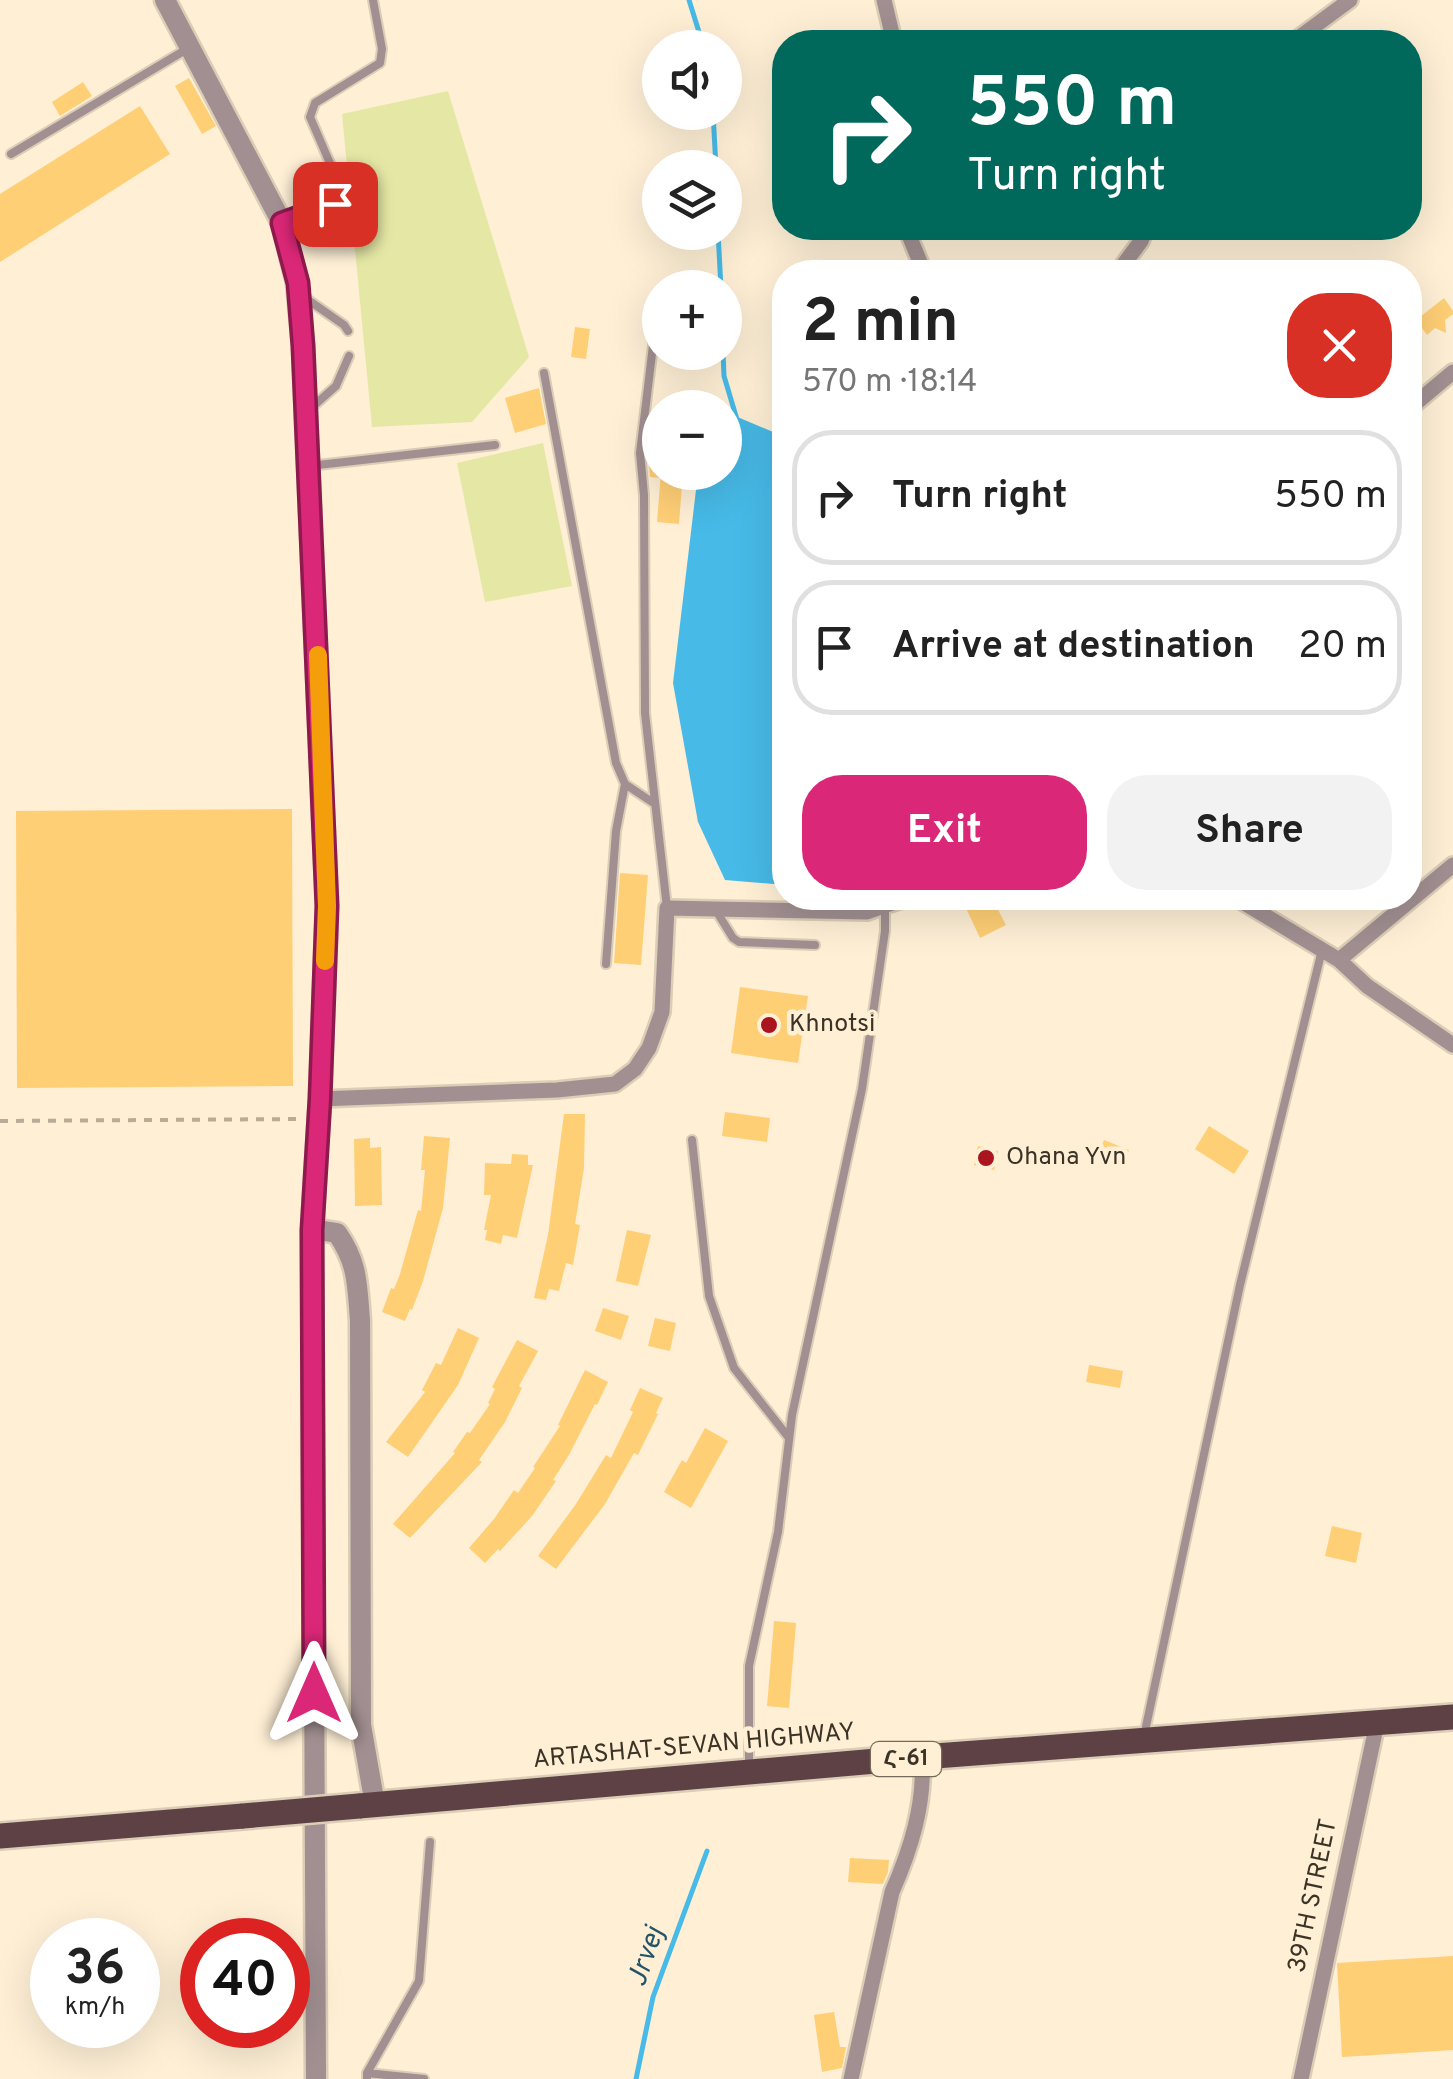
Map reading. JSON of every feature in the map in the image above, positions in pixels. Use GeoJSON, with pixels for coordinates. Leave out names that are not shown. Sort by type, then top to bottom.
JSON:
{"type":"FeatureCollection","features":[{"type":"Feature","properties":{"kind":"main road","name":"ARTASHAT-SEVAN HIGHWAY"},"geometry":{"type":"LineString","coordinates":[[0,1836],[1453,1716]]}},
{"type":"Feature","properties":{"kind":"street"},"geometry":{"type":"LineString","coordinates":[[165,0],[282,223],[298,294],[307,412],[327,906],[312,1230],[316,2079]]}},
{"type":"Feature","properties":{"kind":"street"},"geometry":{"type":"LineString","coordinates":[[884,0],[891,30]]}},
{"type":"Feature","properties":{"kind":"street"},"geometry":{"type":"LineString","coordinates":[[1309,30],[1350,0]]}},
{"type":"Feature","properties":{"kind":"street"},"geometry":{"type":"LineString","coordinates":[[1422,398],[1453,372]]}},
{"type":"Feature","properties":{"kind":"street"},"geometry":{"type":"LineString","coordinates":[[1422,892],[1453,866]]}},
{"type":"Feature","properties":{"kind":"street"},"geometry":{"type":"LineString","coordinates":[[320,1109],[616,1084],[635,1069],[649,1048],[662,1012],[666,908],[772,910]]}},
{"type":"Feature","properties":{"kind":"street"},"geometry":{"type":"LineString","coordinates":[[791,910],[873,910]]}},
{"type":"Feature","properties":{"kind":"street"},"geometry":{"type":"LineString","coordinates":[[1256,910],[1339,960],[1368,986],[1453,1045]]}},
{"type":"Feature","properties":{"kind":"street"},"geometry":{"type":"LineString","coordinates":[[1339,960],[1400,910]]}},
{"type":"Feature","properties":{"kind":"street"},"geometry":{"type":"LineString","coordinates":[[312,1230],[337,1232],[356,1267],[360,1320],[361,1725],[367,1805]]}},
{"type":"Feature","properties":{"kind":"street","name":"39TH STREET"},"geometry":{"type":"LineString","coordinates":[[1301,2079],[1377,1723]]}},
{"type":"Feature","properties":{"kind":"street"},"geometry":{"type":"LineString","coordinates":[[852,2079],[892,1892],[917,1822],[924,1780],[922,1758]]}},
{"type":"Feature","properties":{"kind":"lane"},"geometry":{"type":"LineString","coordinates":[[282,223],[335,204],[339,184],[310,117],[315,104],[380,62],[382,49],[374,0]]}},
{"type":"Feature","properties":{"kind":"lane"},"geometry":{"type":"LineString","coordinates":[[10,154],[190,47]]}},
{"type":"Feature","properties":{"kind":"lane"},"geometry":{"type":"LineString","coordinates":[[298,294],[344,324],[348,332]]}},
{"type":"Feature","properties":{"kind":"lane"},"geometry":{"type":"LineString","coordinates":[[307,412],[336,386],[349,356]]}},
{"type":"Feature","properties":{"kind":"lane"},"geometry":{"type":"LineString","coordinates":[[650,370],[640,453],[644,495],[646,713],[666,908]]}},
{"type":"Feature","properties":{"kind":"lane"},"geometry":{"type":"LineString","coordinates":[[544,373],[616,762],[626,784],[655,804]]}},
{"type":"Feature","properties":{"kind":"lane"},"geometry":{"type":"LineString","coordinates":[[309,466],[495,445]]}},
{"type":"Feature","properties":{"kind":"lane"},"geometry":{"type":"LineString","coordinates":[[606,964],[616,831],[626,784]]}},
{"type":"Feature","properties":{"kind":"lane"},"geometry":{"type":"LineString","coordinates":[[715,908],[739,942],[815,945]]}},
{"type":"Feature","properties":{"kind":"lane"},"geometry":{"type":"LineString","coordinates":[[749,1773],[749,1666],[778,1532],[789,1438],[822,1266],[862,1088],[885,910]]}},
{"type":"Feature","properties":{"kind":"lane"},"geometry":{"type":"LineString","coordinates":[[1143,1741],[1240,1285],[1322,950]]}},
{"type":"Feature","properties":{"kind":"lane"},"geometry":{"type":"LineString","coordinates":[[692,1140],[709,1296],[734,1368],[789,1438]]}},
{"type":"Feature","properties":{"kind":"lane"},"geometry":{"type":"LineString","coordinates":[[424,2079],[367,2076],[419,1981],[430,1842]]}},
{"type":"Feature","properties":{"kind":"path"},"geometry":{"type":"LineString","coordinates":[[0,1121],[320,1109]]}},
{"type":"Feature","properties":{"kind":"green space"},"geometry":{"type":"Polygon","coordinates":[[[448,91],[529,357],[472,422],[372,427],[342,114],[448,91]]]}},
{"type":"Feature","properties":{"kind":"green space"},"geometry":{"type":"Polygon","coordinates":[[[543,443],[572,586],[485,602],[457,463],[543,443]]]}},
{"type":"Feature","properties":{"kind":"water"},"geometry":{"type":"Polygon","coordinates":[[[742,419],[772,432],[772,884],[725,880],[698,822],[673,683],[696,490],[742,490],[742,419]]]}},
{"type":"Feature","properties":{"kind":"building"},"geometry":{"type":"Polygon","coordinates":[[[189,78],[216,126],[202,134],[175,86],[189,78]]]}},
{"type":"Feature","properties":{"kind":"building"},"geometry":{"type":"Polygon","coordinates":[[[83,82],[92,96],[60,116],[52,102],[83,82]]]}},
{"type":"Feature","properties":{"kind":"building"},"geometry":{"type":"Polygon","coordinates":[[[140,106],[170,154],[0,262],[0,194],[140,106]]]}},
{"type":"Feature","properties":{"kind":"building"},"geometry":{"type":"Polygon","coordinates":[[[1444,298],[1453,311],[1445,320],[1446,333],[1435,328],[1427,335],[1422,328],[1422,315],[1444,298]]]}},
{"type":"Feature","properties":{"kind":"building"},"geometry":{"type":"Polygon","coordinates":[[[575,327],[590,329],[586,359],[571,357],[575,327]]]}},
{"type":"Feature","properties":{"kind":"building"},"geometry":{"type":"Polygon","coordinates":[[[539,388],[546,424],[515,433],[505,398],[539,388]]]}},
{"type":"Feature","properties":{"kind":"building"},"geometry":{"type":"Polygon","coordinates":[[[660,490],[682,490],[679,524],[657,522],[660,490]]]}},
{"type":"Feature","properties":{"kind":"building"},"geometry":{"type":"Polygon","coordinates":[[[292,809],[293,1086],[17,1088],[16,811],[292,809]]]}},
{"type":"Feature","properties":{"kind":"building"},"geometry":{"type":"Polygon","coordinates":[[[620,873],[648,875],[641,965],[614,963],[620,873]]]}},
{"type":"Feature","properties":{"kind":"building"},"geometry":{"type":"Polygon","coordinates":[[[967,910],[998,910],[1006,925],[980,938],[967,910]]]}},
{"type":"Feature","properties":{"kind":"building","name":"Khnotsi"},"geometry":{"type":"Polygon","coordinates":[[[740,987],[808,996],[798,1063],[731,1053],[740,987]]]}},
{"type":"Feature","properties":{"kind":"building"},"geometry":{"type":"Polygon","coordinates":[[[725,1112],[770,1118],[767,1142],[722,1136],[725,1112]]]}},
{"type":"Feature","properties":{"kind":"building"},"geometry":{"type":"Polygon","coordinates":[[[564,1114],[585,1114],[584,1168],[575,1224],[580,1225],[573,1265],[566,1263],[559,1291],[549,1289],[546,1300],[534,1298],[548,1235],[564,1114]]]}},
{"type":"Feature","properties":{"kind":"building"},"geometry":{"type":"Polygon","coordinates":[[[1209,1126],[1249,1151],[1234,1174],[1195,1149],[1209,1126]]]}},
{"type":"Feature","properties":{"kind":"building"},"geometry":{"type":"Polygon","coordinates":[[[424,1136],[450,1138],[443,1208],[423,1281],[405,1321],[382,1312],[400,1274],[418,1210],[421,1211],[424,1136]]]}},
{"type":"Feature","properties":{"kind":"building"},"geometry":{"type":"Polygon","coordinates":[[[370,1138],[370,1148],[381,1147],[382,1205],[355,1206],[354,1139],[370,1138]]]}},
{"type":"Feature","properties":{"kind":"building"},"geometry":{"type":"Polygon","coordinates":[[[1104,1140],[1129,1150],[1123,1166],[1098,1156],[1104,1140]]]}},
{"type":"Feature","properties":{"kind":"building","name":"Ohana Yvn"},"geometry":{"type":"Polygon","coordinates":[[[978,1146],[998,1151],[994,1170],[974,1165],[978,1146]]]}},
{"type":"Feature","properties":{"kind":"building"},"geometry":{"type":"Polygon","coordinates":[[[512,1154],[528,1155],[528,1165],[533,1165],[517,1238],[503,1235],[501,1244],[485,1240],[491,1195],[484,1195],[485,1163],[511,1164],[512,1154]]]}},
{"type":"Feature","properties":{"kind":"building"},"geometry":{"type":"Polygon","coordinates":[[[627,1230],[651,1235],[638,1286],[616,1281],[627,1230]]]}},
{"type":"Feature","properties":{"kind":"building"},"geometry":{"type":"Polygon","coordinates":[[[603,1308],[629,1316],[621,1340],[595,1331],[603,1308]]]}},
{"type":"Feature","properties":{"kind":"building"},"geometry":{"type":"Polygon","coordinates":[[[655,1318],[676,1323],[670,1351],[648,1346],[655,1318]]]}},
{"type":"Feature","properties":{"kind":"building"},"geometry":{"type":"Polygon","coordinates":[[[458,1328],[479,1338],[458,1385],[408,1457],[386,1442],[425,1392],[422,1390],[436,1363],[441,1365],[458,1328]]]}},
{"type":"Feature","properties":{"kind":"building"},"geometry":{"type":"Polygon","coordinates":[[[517,1340],[538,1351],[505,1422],[479,1460],[482,1462],[410,1538],[393,1524],[455,1453],[490,1404],[495,1389],[492,1387],[517,1340]]]}},
{"type":"Feature","properties":{"kind":"building"},"geometry":{"type":"Polygon","coordinates":[[[1089,1365],[1123,1371],[1120,1388],[1086,1382],[1089,1365]]]}},
{"type":"Feature","properties":{"kind":"building"},"geometry":{"type":"Polygon","coordinates":[[[585,1370],[608,1382],[597,1405],[553,1480],[556,1481],[532,1516],[485,1563],[469,1548],[535,1468],[560,1426],[585,1370]]]}},
{"type":"Feature","properties":{"kind":"building"},"geometry":{"type":"Polygon","coordinates":[[[640,1388],[663,1398],[658,1414],[638,1455],[634,1453],[605,1504],[556,1569],[538,1556],[606,1455],[611,1458],[640,1388]]]}},
{"type":"Feature","properties":{"kind":"building"},"geometry":{"type":"Polygon","coordinates":[[[705,1428],[728,1441],[691,1508],[664,1492],[705,1428]]]}},
{"type":"Feature","properties":{"kind":"building"},"geometry":{"type":"Polygon","coordinates":[[[1332,1526],[1362,1533],[1356,1563],[1325,1556],[1332,1526]]]}},
{"type":"Feature","properties":{"kind":"building"},"geometry":{"type":"Polygon","coordinates":[[[774,1621],[796,1623],[789,1708],[767,1706],[774,1621]]]}},
{"type":"Feature","properties":{"kind":"building"},"geometry":{"type":"Polygon","coordinates":[[[850,1858],[889,1860],[883,1884],[848,1882],[850,1858]]]}},
{"type":"Feature","properties":{"kind":"building"},"geometry":{"type":"Polygon","coordinates":[[[1453,1956],[1453,2050],[1342,2057],[1337,1963],[1453,1956]]]}},
{"type":"Feature","properties":{"kind":"building"},"geometry":{"type":"Polygon","coordinates":[[[834,2012],[840,2047],[846,2047],[842,2068],[822,2072],[814,2015],[834,2012]]]}},
{"type":"Feature","properties":{"kind":"waterway","name":"Jrvej"},"geometry":{"type":"LineString","coordinates":[[689,0],[698,30]]}},
{"type":"Feature","properties":{"kind":"waterway","name":"Jrvej"},"geometry":{"type":"LineString","coordinates":[[714,130],[715,150]]}},
{"type":"Feature","properties":{"kind":"waterway","name":"Jrvej"},"geometry":{"type":"LineString","coordinates":[[719,250],[720,270]]}},
{"type":"Feature","properties":{"kind":"waterway","name":"Jrvej"},"geometry":{"type":"LineString","coordinates":[[724,370],[728,390]]}},
{"type":"Feature","properties":{"kind":"waterway","name":"Jrvej"},"geometry":{"type":"LineString","coordinates":[[636,2079],[653,1997],[707,1851]]}},
{"type":"Feature","properties":{"kind":"slow traffic"},"geometry":{"type":"LineString","coordinates":[[318,655],[327,906],[325,961]]}},
{"type":"Feature","properties":{"kind":"place","name":"Khnotsi"},"geometry":{"type":"Point","coordinates":[769,1025]}},
{"type":"Feature","properties":{"kind":"place","name":"Ohana Yvn"},"geometry":{"type":"Point","coordinates":[986,1158]}},
{"type":"Feature","properties":{"kind":"route"},"geometry":{"type":"LineString","coordinates":[[314,1693],[312,1230],[327,906],[303,346],[298,283],[282,223],[335,204]]}}]}
